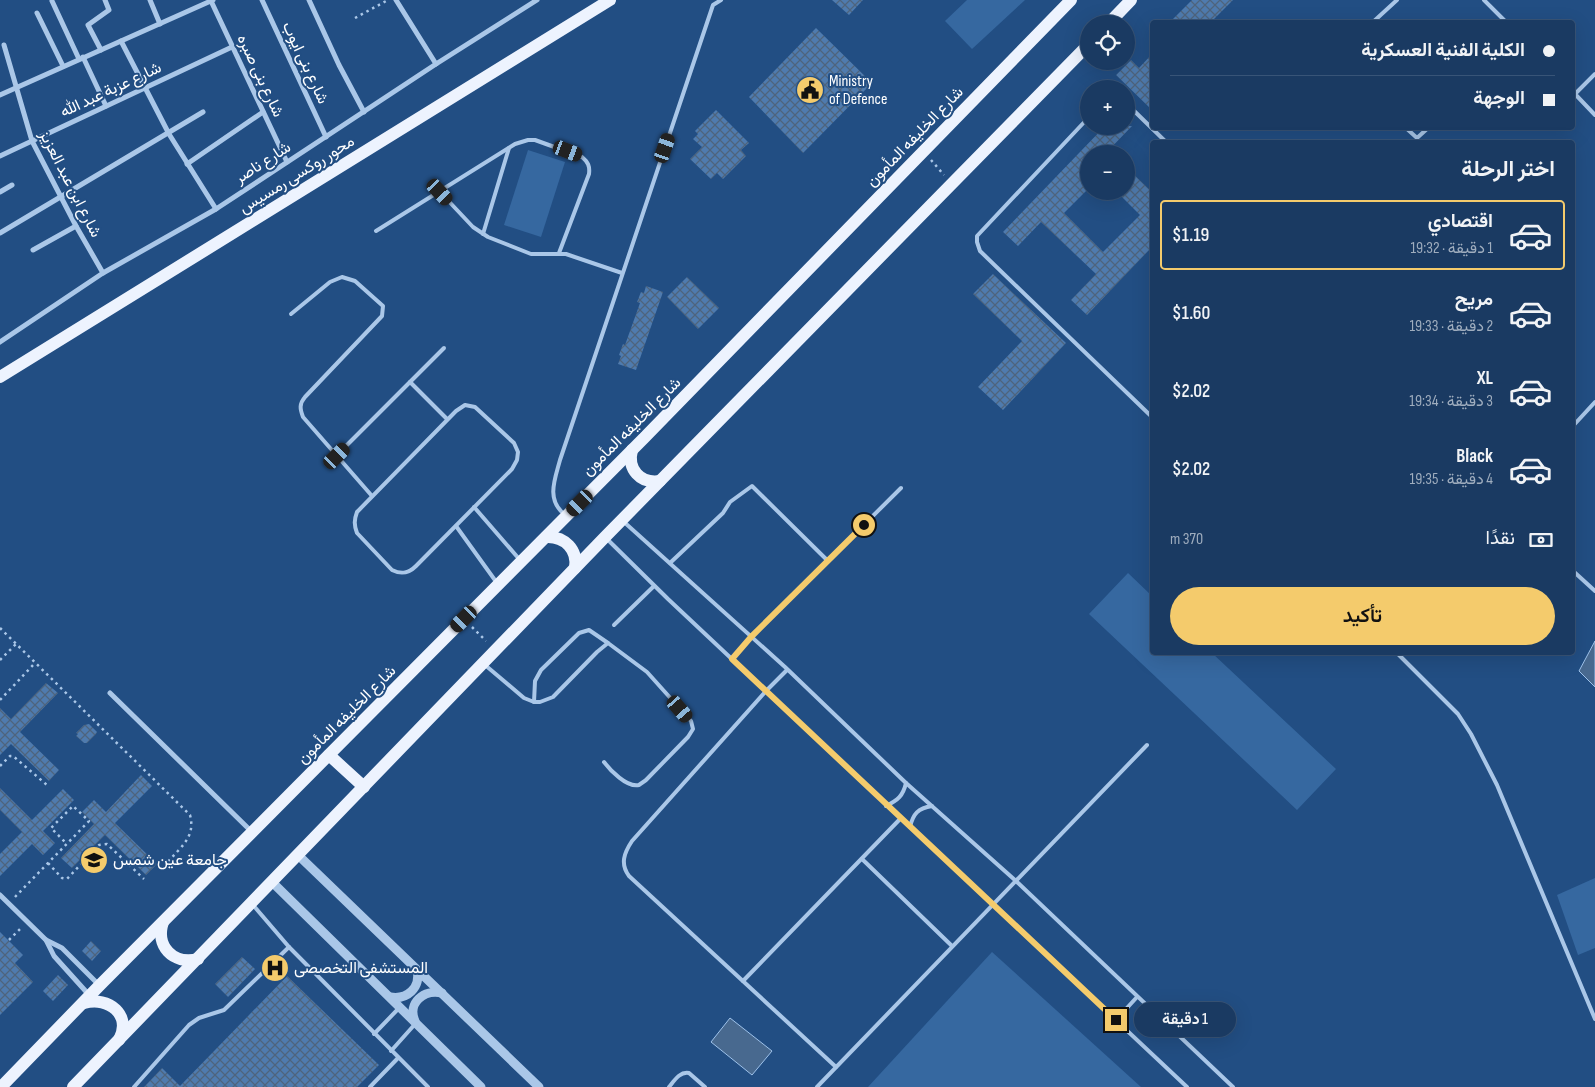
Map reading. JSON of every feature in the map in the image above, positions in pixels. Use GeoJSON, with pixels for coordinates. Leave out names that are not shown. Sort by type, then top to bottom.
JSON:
{"type":"FeatureCollection","features":[{"type":"Feature","properties":{"kind":"main road","name":"محور روكسى رمسيس"},"geometry":{"type":"LineString","coordinates":[[0,377],[610,0]]}},
{"type":"Feature","properties":{"kind":"main road","name":"شارع الخليفه المأمون"},"geometry":{"type":"LineString","coordinates":[[1,1087],[252,832],[499,586],[1071,0]]}},
{"type":"Feature","properties":{"kind":"main road"},"geometry":{"type":"LineString","coordinates":[[1117,15],[1131,0]]}},
{"type":"Feature","properties":{"kind":"main road"},"geometry":{"type":"LineString","coordinates":[[73,1087],[575,568],[1080,53]]}},
{"type":"Feature","properties":{"kind":"main road"},"geometry":{"type":"LineString","coordinates":[[632,450],[632,467],[638,476],[648,482],[660,481]]}},
{"type":"Feature","properties":{"kind":"main road"},"geometry":{"type":"LineString","coordinates":[[546,537],[557,538],[567,543],[575,557],[575,568]]}},
{"type":"Feature","properties":{"kind":"main road"},"geometry":{"type":"LineString","coordinates":[[329,756],[364,787]]}},
{"type":"Feature","properties":{"kind":"main road"},"geometry":{"type":"LineString","coordinates":[[163,922],[161,929],[162,943],[170,955],[183,960],[198,959]]}},
{"type":"Feature","properties":{"kind":"main road"},"geometry":{"type":"LineString","coordinates":[[87,1000],[99,1001],[114,1008],[119,1014],[122,1030],[116,1044]]}},
{"type":"Feature","properties":{"kind":"street"},"geometry":{"type":"LineString","coordinates":[[100,50],[88,26],[110,10],[105,0]]}},
{"type":"Feature","properties":{"kind":"street"},"geometry":{"type":"LineString","coordinates":[[150,0],[160,24]]}},
{"type":"Feature","properties":{"kind":"street","name":"شارع بنى ايوب"},"geometry":{"type":"LineString","coordinates":[[262,0],[326,136]]}},
{"type":"Feature","properties":{"kind":"street"},"geometry":{"type":"LineString","coordinates":[[309,0],[339,65],[364,112]]}},
{"type":"Feature","properties":{"kind":"street"},"geometry":{"type":"LineString","coordinates":[[396,0],[436,64]]}},
{"type":"Feature","properties":{"kind":"street","name":"شارع ناصر"},"geometry":{"type":"LineString","coordinates":[[0,342],[103,273],[216,209],[537,0]]}},
{"type":"Feature","properties":{"kind":"street"},"geometry":{"type":"LineString","coordinates":[[52,1],[106,106]]}},
{"type":"Feature","properties":{"kind":"street"},"geometry":{"type":"LineString","coordinates":[[0,95],[212,1]]}},
{"type":"Feature","properties":{"kind":"street","name":"شارع بنى صبره"},"geometry":{"type":"LineString","coordinates":[[212,1],[287,162]]}},
{"type":"Feature","properties":{"kind":"street"},"geometry":{"type":"LineString","coordinates":[[37,13],[63,66]]}},
{"type":"Feature","properties":{"kind":"street"},"geometry":{"type":"LineString","coordinates":[[121,41],[169,134],[216,209]]}},
{"type":"Feature","properties":{"kind":"street","name":"شارع ابن عبد العزيز"},"geometry":{"type":"LineString","coordinates":[[4,45],[32,141],[76,226],[103,273]]}},
{"type":"Feature","properties":{"kind":"street","name":"شارع عزبة عبد الله"},"geometry":{"type":"LineString","coordinates":[[0,156],[232,47]]}},
{"type":"Feature","properties":{"kind":"street"},"geometry":{"type":"LineString","coordinates":[[0,233],[203,112]]}},
{"type":"Feature","properties":{"kind":"street"},"geometry":{"type":"LineString","coordinates":[[187,164],[263,112]]}},
{"type":"Feature","properties":{"kind":"street"},"geometry":{"type":"LineString","coordinates":[[0,192],[12,185]]}},
{"type":"Feature","properties":{"kind":"street"},"geometry":{"type":"LineString","coordinates":[[33,250],[76,226]]}},
{"type":"Feature","properties":{"kind":"street"},"geometry":{"type":"LineString","coordinates":[[110,693],[252,832]]}},
{"type":"Feature","properties":{"kind":"street"},"geometry":{"type":"LineString","coordinates":[[298,855],[540,1087]]}},
{"type":"Feature","properties":{"kind":"street"},"geometry":{"type":"LineString","coordinates":[[272,882],[481,1087]]}},
{"type":"Feature","properties":{"kind":"street"},"geometry":{"type":"LineString","coordinates":[[0,895],[46,940],[54,956],[87,1000]]}},
{"type":"Feature","properties":{"kind":"street"},"geometry":{"type":"LineString","coordinates":[[46,940],[62,948],[100,986]]}},
{"type":"Feature","properties":{"kind":"street"},"geometry":{"type":"LineString","coordinates":[[390,997],[400,998],[414,990],[418,980],[417,970]]}},
{"type":"Feature","properties":{"kind":"street"},"geometry":{"type":"LineString","coordinates":[[416,1023],[412,1015],[417,1000],[431,992],[442,993]]}},
{"type":"Feature","properties":{"kind":"lane"},"geometry":{"type":"LineString","coordinates":[[567,516],[556,505],[553,498],[553,483],[713,5],[721,0]]}},
{"type":"Feature","properties":{"kind":"lane"},"geometry":{"type":"LineString","coordinates":[[1376,20],[1397,0]]}},
{"type":"Feature","properties":{"kind":"lane"},"geometry":{"type":"LineString","coordinates":[[1484,0],[1504,20]]}},
{"type":"Feature","properties":{"kind":"lane"},"geometry":{"type":"LineString","coordinates":[[1575,91],[1595,74]]}},
{"type":"Feature","properties":{"kind":"lane"},"geometry":{"type":"LineString","coordinates":[[1575,93],[1595,115]]}},
{"type":"Feature","properties":{"kind":"lane"},"geometry":{"type":"LineString","coordinates":[[1135,113],[1150,127]]}},
{"type":"Feature","properties":{"kind":"lane"},"geometry":{"type":"LineString","coordinates":[[1080,127],[977,236],[977,242],[980,251],[1150,415]]}},
{"type":"Feature","properties":{"kind":"lane"},"geometry":{"type":"LineString","coordinates":[[1153,130],[1164,140]]}},
{"type":"Feature","properties":{"kind":"lane"},"geometry":{"type":"LineString","coordinates":[[1408,130],[1417,138],[1426,130]]}},
{"type":"Feature","properties":{"kind":"lane"},"geometry":{"type":"LineString","coordinates":[[376,231],[509,148],[521,142],[535,140],[582,156],[590,167],[559,253]]}},
{"type":"Feature","properties":{"kind":"lane"},"geometry":{"type":"LineString","coordinates":[[482,234],[509,148]]}},
{"type":"Feature","properties":{"kind":"lane"},"geometry":{"type":"LineString","coordinates":[[440,192],[482,234],[531,254],[559,253],[622,273]]}},
{"type":"Feature","properties":{"kind":"lane"},"geometry":{"type":"LineString","coordinates":[[290,314],[330,282],[342,277],[355,281],[383,306],[382,316],[301,402],[300,408],[303,417],[372,496]]}},
{"type":"Feature","properties":{"kind":"lane"},"geometry":{"type":"LineString","coordinates":[[337,456],[444,348]]}},
{"type":"Feature","properties":{"kind":"lane"},"geometry":{"type":"LineString","coordinates":[[410,382],[447,419]]}},
{"type":"Feature","properties":{"kind":"lane"},"geometry":{"type":"LineString","coordinates":[[1575,424],[1595,402]]}},
{"type":"Feature","properties":{"kind":"lane"},"geometry":{"type":"LineString","coordinates":[[470,404],[475,407],[514,443],[518,452],[517,460],[512,469],[411,571],[398,573],[392,570],[357,533],[354,526],[354,518],[372,496],[460,407],[470,404]]}},
{"type":"Feature","properties":{"kind":"lane"},"geometry":{"type":"LineString","coordinates":[[670,563],[723,513],[730,502],[752,486],[828,561]]}},
{"type":"Feature","properties":{"kind":"lane"},"geometry":{"type":"LineString","coordinates":[[732,659],[751,637],[901,488]]}},
{"type":"Feature","properties":{"kind":"lane"},"geometry":{"type":"LineString","coordinates":[[474,507],[521,562]]}},
{"type":"Feature","properties":{"kind":"lane"},"geometry":{"type":"LineString","coordinates":[[622,520],[787,670],[906,783],[1016,881],[1233,1087]]}},
{"type":"Feature","properties":{"kind":"lane"},"geometry":{"type":"LineString","coordinates":[[456,526],[499,586]]}},
{"type":"Feature","properties":{"kind":"lane"},"geometry":{"type":"LineString","coordinates":[[605,538],[886,806],[1187,1087]]}},
{"type":"Feature","properties":{"kind":"lane"},"geometry":{"type":"LineString","coordinates":[[1575,573],[1595,591]]}},
{"type":"Feature","properties":{"kind":"lane"},"geometry":{"type":"LineString","coordinates":[[614,625],[654,586]]}},
{"type":"Feature","properties":{"kind":"lane"},"geometry":{"type":"LineString","coordinates":[[534,702],[535,681],[542,670],[579,632],[589,630],[647,672],[691,722],[693,730],[652,774],[639,785],[624,781],[610,771],[604,762]]}},
{"type":"Feature","properties":{"kind":"lane"},"geometry":{"type":"LineString","coordinates":[[484,663],[524,698],[540,702],[553,696],[608,643]]}},
{"type":"Feature","properties":{"kind":"lane"},"geometry":{"type":"LineString","coordinates":[[1399,655],[1458,714],[1471,734],[1497,785],[1595,1019]]}},
{"type":"Feature","properties":{"kind":"lane"},"geometry":{"type":"LineString","coordinates":[[787,670],[632,841],[625,851],[623,859],[624,867],[629,876],[836,1067]]}},
{"type":"Feature","properties":{"kind":"lane"},"geometry":{"type":"LineString","coordinates":[[817,1087],[1147,745]]}},
{"type":"Feature","properties":{"kind":"lane"},"geometry":{"type":"LineString","coordinates":[[886,806],[902,795],[906,783]]}},
{"type":"Feature","properties":{"kind":"lane"},"geometry":{"type":"LineString","coordinates":[[910,827],[916,812],[921,808],[932,806]]}},
{"type":"Feature","properties":{"kind":"lane"},"geometry":{"type":"LineString","coordinates":[[743,981],[900,818]]}},
{"type":"Feature","properties":{"kind":"lane"},"geometry":{"type":"LineString","coordinates":[[862,858],[952,946]]}},
{"type":"Feature","properties":{"kind":"lane"},"geometry":{"type":"LineString","coordinates":[[251,904],[289,947],[428,1087]]}},
{"type":"Feature","properties":{"kind":"lane"},"geometry":{"type":"LineString","coordinates":[[134,1087],[189,1025],[199,1018],[224,1010],[289,947]]}},
{"type":"Feature","properties":{"kind":"lane"},"geometry":{"type":"LineString","coordinates":[[1116,1020],[1137,997]]}},
{"type":"Feature","properties":{"kind":"lane"},"geometry":{"type":"LineString","coordinates":[[374,1034],[400,1007]]}},
{"type":"Feature","properties":{"kind":"lane"},"geometry":{"type":"LineString","coordinates":[[391,1051],[416,1023]]}},
{"type":"Feature","properties":{"kind":"lane"},"geometry":{"type":"LineString","coordinates":[[370,1087],[398,1058]]}},
{"type":"Feature","properties":{"kind":"lane"},"geometry":{"type":"LineString","coordinates":[[669,1087],[679,1075],[689,1072],[705,1087]]}},
{"type":"Feature","properties":{"kind":"path"},"geometry":{"type":"LineString","coordinates":[[355,18],[388,0]]}},
{"type":"Feature","properties":{"kind":"path"},"geometry":{"type":"LineString","coordinates":[[923,152],[952,183]]}},
{"type":"Feature","properties":{"kind":"path"},"geometry":{"type":"LineString","coordinates":[[464,619],[495,651]]}},
{"type":"Feature","properties":{"kind":"path"},"geometry":{"type":"LineString","coordinates":[[0,628],[190,815],[191,834],[167,863]]}},
{"type":"Feature","properties":{"kind":"path"},"geometry":{"type":"LineString","coordinates":[[0,660],[16,644]]}},
{"type":"Feature","properties":{"kind":"path"},"geometry":{"type":"LineString","coordinates":[[0,700],[35,662]]}},
{"type":"Feature","properties":{"kind":"path"},"geometry":{"type":"LineString","coordinates":[[0,766],[10,756],[13,756],[47,786]]}},
{"type":"Feature","properties":{"kind":"path"},"geometry":{"type":"LineString","coordinates":[[9,903],[67,844],[89,821],[73,806],[51,828],[67,844]]}},
{"type":"Feature","properties":{"kind":"path"},"geometry":{"type":"LineString","coordinates":[[48,863],[62,878],[67,879],[99,845],[107,844],[144,879]]}},
{"type":"Feature","properties":{"kind":"path"},"geometry":{"type":"LineString","coordinates":[[9,940],[22,927]]}},
{"type":"Feature","properties":{"kind":"shaded area"},"geometry":{"type":"Polygon","coordinates":[[[967,0],[1025,0],[972,49],[945,21],[967,0]]]}},
{"type":"Feature","properties":{"kind":"shaded area"},"geometry":{"type":"Polygon","coordinates":[[[528,150],[565,162],[541,237],[504,225],[528,150]]]}},
{"type":"Feature","properties":{"kind":"shaded area"},"geometry":{"type":"Polygon","coordinates":[[[1128,573],[1150,594],[1150,655],[1214,655],[1336,769],[1297,810],[1089,614],[1128,573]]]}},
{"type":"Feature","properties":{"kind":"shaded area"},"geometry":{"type":"Polygon","coordinates":[[[1595,641],[1595,687],[1579,671],[1595,641]]]}},
{"type":"Feature","properties":{"kind":"shaded area"},"geometry":{"type":"Polygon","coordinates":[[[1595,878],[1595,948],[1578,955],[1557,895],[1595,878]]]}},
{"type":"Feature","properties":{"kind":"shaded area"},"geometry":{"type":"Polygon","coordinates":[[[992,952],[1141,1087],[868,1087],[992,952]]]}},
{"type":"Feature","properties":{"kind":"shaded area"},"geometry":{"type":"Polygon","coordinates":[[[730,1018],[772,1051],[752,1075],[711,1042],[730,1018]]]}},
{"type":"Feature","properties":{"kind":"building"},"geometry":{"type":"Polygon","coordinates":[[[832,0],[863,0],[849,15],[832,0]]]}},
{"type":"Feature","properties":{"kind":"building"},"geometry":{"type":"Polygon","coordinates":[[[1192,0],[1233,0],[1213,20],[1172,20],[1192,0]]]}},
{"type":"Feature","properties":{"kind":"building","name":"Ministry of Defence"},"geometry":{"type":"Polygon","coordinates":[[[816,28],[872,83],[803,153],[749,97],[816,28]]]}},
{"type":"Feature","properties":{"kind":"building"},"geometry":{"type":"Polygon","coordinates":[[[1150,56],[1150,108],[1135,93],[1135,80],[1121,80],[1116,75],[1121,70],[1135,70],[1135,64],[1139,68],[1150,56]]]}},
{"type":"Feature","properties":{"kind":"building"},"geometry":{"type":"Polygon","coordinates":[[[716,110],[749,143],[741,150],[746,156],[723,179],[717,173],[711,179],[690,159],[702,147],[693,139],[698,134],[695,131],[716,110]]]}},
{"type":"Feature","properties":{"kind":"building"},"geometry":{"type":"Polygon","coordinates":[[[1096,135],[1123,135],[1114,145],[1087,145],[1096,135]]]}},
{"type":"Feature","properties":{"kind":"building"},"geometry":{"type":"Polygon","coordinates":[[[1080,152],[1080,197],[1064,213],[1103,252],[1140,215],[1125,200],[1135,200],[1135,176],[1150,190],[1150,249],[1087,315],[1071,300],[1096,274],[1041,222],[1018,246],[1003,232],[1080,152]]]}},
{"type":"Feature","properties":{"kind":"building"},"geometry":{"type":"Polygon","coordinates":[[[993,274],[1066,343],[1003,410],[978,387],[1022,341],[973,294],[993,274]]]}},
{"type":"Feature","properties":{"kind":"building"},"geometry":{"type":"Polygon","coordinates":[[[687,277],[719,308],[698,329],[667,297],[687,277]]]}},
{"type":"Feature","properties":{"kind":"building"},"geometry":{"type":"Polygon","coordinates":[[[646,286],[663,292],[636,370],[618,364],[621,356],[619,355],[623,344],[625,345],[640,303],[637,302],[641,292],[644,293],[646,286]]]}},
{"type":"Feature","properties":{"kind":"building"},"geometry":{"type":"Polygon","coordinates":[[[46,683],[58,693],[20,732],[59,770],[49,781],[11,744],[0,755],[0,708],[11,719],[46,683]]]}},
{"type":"Feature","properties":{"kind":"building"},"geometry":{"type":"Polygon","coordinates":[[[89,724],[97,732],[87,743],[84,743],[76,736],[78,734],[76,733],[84,725],[89,724]]]}},
{"type":"Feature","properties":{"kind":"building"},"geometry":{"type":"Polygon","coordinates":[[[141,775],[152,786],[115,823],[157,864],[146,875],[105,835],[72,868],[61,858],[94,824],[82,812],[94,800],[106,812],[141,775]]]}},
{"type":"Feature","properties":{"kind":"building"},"geometry":{"type":"Polygon","coordinates":[[[0,788],[32,820],[63,789],[74,800],[43,831],[55,843],[43,855],[32,844],[0,876],[0,854],[22,832],[0,810],[0,788]]]}},
{"type":"Feature","properties":{"kind":"building"},"geometry":{"type":"Polygon","coordinates":[[[0,932],[23,955],[15,963],[33,982],[0,1015],[0,932]]]}},
{"type":"Feature","properties":{"kind":"building"},"geometry":{"type":"Polygon","coordinates":[[[91,941],[101,951],[92,961],[82,951],[91,941]]]}},
{"type":"Feature","properties":{"kind":"building"},"geometry":{"type":"Polygon","coordinates":[[[242,957],[255,969],[228,997],[215,984],[242,957]]]}},
{"type":"Feature","properties":{"kind":"building"},"geometry":{"type":"Polygon","coordinates":[[[58,975],[68,985],[53,1001],[43,991],[58,975]]]}},
{"type":"Feature","properties":{"kind":"building"},"geometry":{"type":"Polygon","coordinates":[[[287,976],[379,1065],[357,1087],[144,1087],[162,1068],[180,1086],[287,976]]]}},
{"type":"Feature","properties":{"kind":"place","name":"Ministry of Defence"},"geometry":{"type":"Point","coordinates":[810,90]}},
{"type":"Feature","properties":{"kind":"place","name":"جامعة عين شمس"},"geometry":{"type":"Point","coordinates":[94,860]}},
{"type":"Feature","properties":{"kind":"place","name":"المستشفى التخصصى"},"geometry":{"type":"Point","coordinates":[275,968]}},
{"type":"Feature","properties":{"kind":"route"},"geometry":{"type":"LineString","coordinates":[[864,525],[751,637],[732,659],[886,806],[1116,1020]]}}]}
